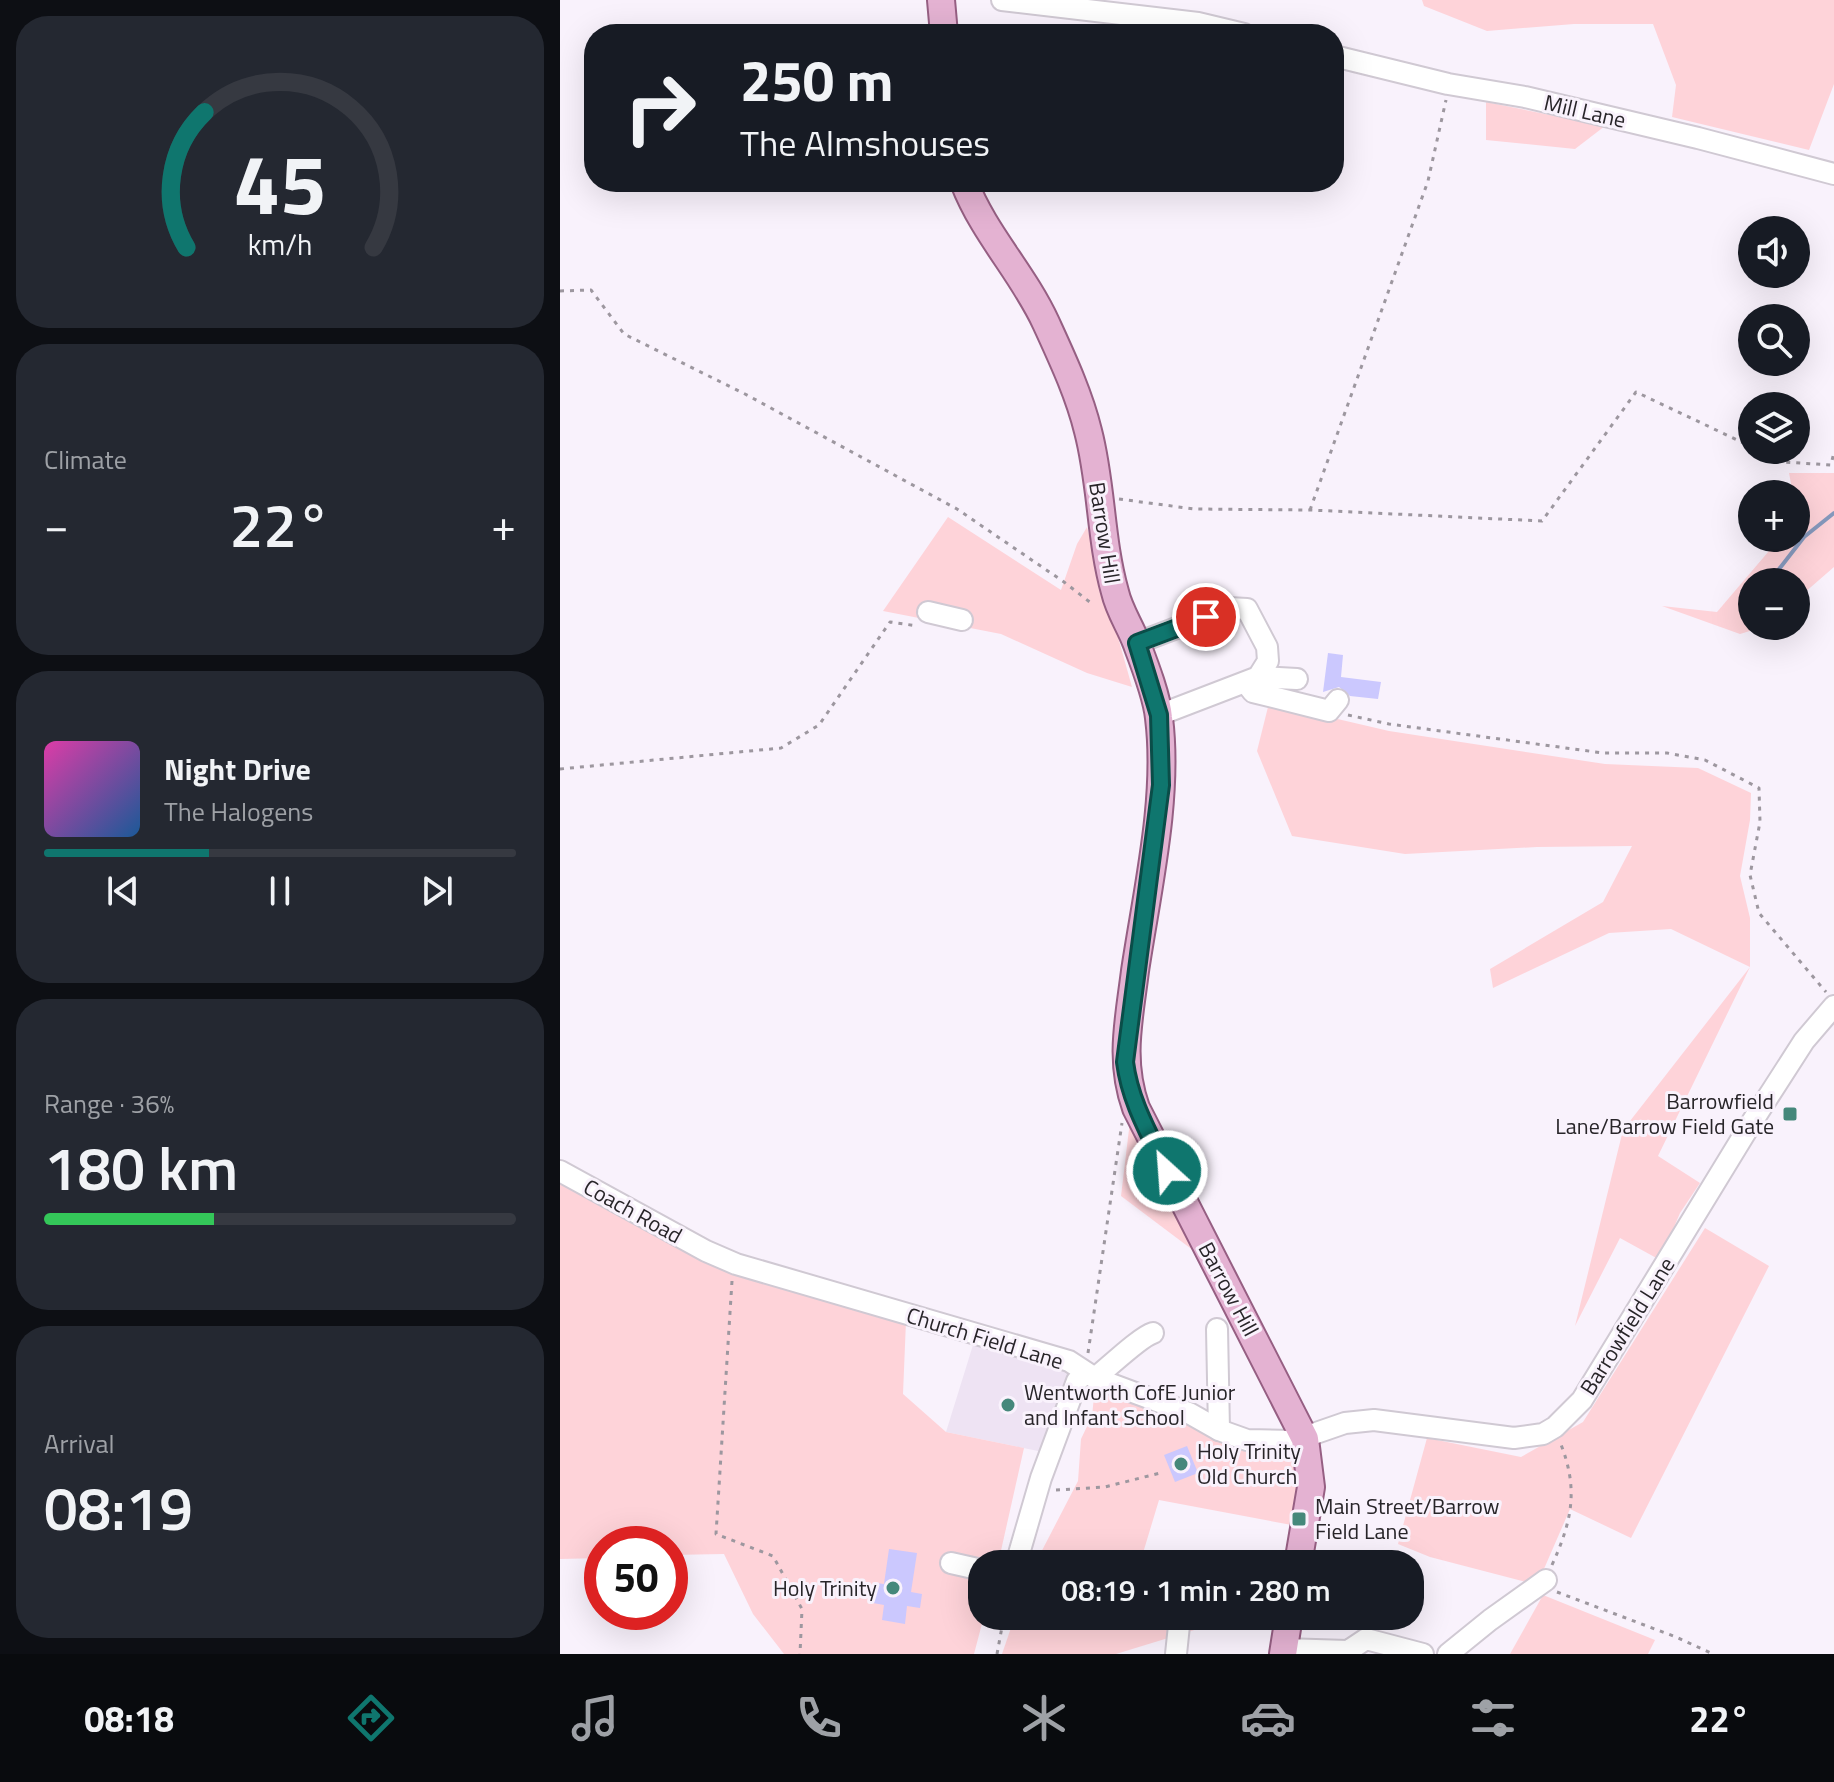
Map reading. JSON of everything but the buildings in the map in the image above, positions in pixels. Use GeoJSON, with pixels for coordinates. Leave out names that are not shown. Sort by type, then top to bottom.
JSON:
{"type":"FeatureCollection","features":[{"type":"Feature","properties":{"kind":"main road"},"geometry":{"type":"LineString","coordinates":[[941,0],[943,24]]}},
{"type":"Feature","properties":{"kind":"main road","name":"Barrow Hill"},"geometry":{"type":"LineString","coordinates":[[968,192],[976,213],[1045,320],[1085,421],[1115,596],[1137,643],[1159,715],[1161,785],[1132,996],[1125,1062],[1127,1084],[1136,1108],[1305,1439],[1311,1487],[1300,1550]]}},
{"type":"Feature","properties":{"kind":"main road"},"geometry":{"type":"LineString","coordinates":[[1283,1651],[1287,1630]]}},
{"type":"Feature","properties":{"kind":"street"},"geometry":{"type":"LineString","coordinates":[[1002,0],[1202,24]]}},
{"type":"Feature","properties":{"kind":"street","name":"Mill Lane"},"geometry":{"type":"LineString","coordinates":[[1344,58],[1448,84],[1525,97],[1834,174]]}},
{"type":"Feature","properties":{"kind":"street"},"geometry":{"type":"LineString","coordinates":[[1137,643],[1229,608],[1247,609],[1267,647],[1268,661],[1252,680],[1253,692],[1334,705]]}},
{"type":"Feature","properties":{"kind":"street"},"geometry":{"type":"LineString","coordinates":[[923,619],[962,620]]}},
{"type":"Feature","properties":{"kind":"street"},"geometry":{"type":"LineString","coordinates":[[1159,715],[1252,680],[1297,679]]}},
{"type":"Feature","properties":{"kind":"street","name":"Barrowfield Lane"},"geometry":{"type":"LineString","coordinates":[[1555,1427],[1582,1400],[1750,1125],[1804,1041],[1834,1004]]}},
{"type":"Feature","properties":{"kind":"street","name":"Coach Road"},"geometry":{"type":"LineString","coordinates":[[560,1171],[706,1251]]}},
{"type":"Feature","properties":{"kind":"street","name":"Church Field Lane"},"geometry":{"type":"LineString","coordinates":[[706,1251],[736,1264],[1069,1361],[1090,1376],[1189,1413],[1219,1430],[1247,1440],[1305,1439]]}},
{"type":"Feature","properties":{"kind":"street"},"geometry":{"type":"LineString","coordinates":[[1217,1329],[1219,1430]]}},
{"type":"Feature","properties":{"kind":"street"},"geometry":{"type":"LineString","coordinates":[[1020,1550],[1037,1491],[1077,1381],[1132,1349],[1142,1336],[1153,1333]]}},
{"type":"Feature","properties":{"kind":"street"},"geometry":{"type":"LineString","coordinates":[[1305,1439],[1345,1423],[1374,1420],[1514,1438],[1543,1434],[1555,1427]]}},
{"type":"Feature","properties":{"kind":"street"},"geometry":{"type":"LineString","coordinates":[[951,1563],[968,1567]]}},
{"type":"Feature","properties":{"kind":"street"},"geometry":{"type":"LineString","coordinates":[[1448,1654],[1546,1580]]}},
{"type":"Feature","properties":{"kind":"street"},"geometry":{"type":"LineString","coordinates":[[1176,1654],[1179,1630]]}},
{"type":"Feature","properties":{"kind":"street"},"geometry":{"type":"LineString","coordinates":[[1283,1651],[1348,1651],[1366,1639],[1423,1654]]}},
{"type":"Feature","properties":{"kind":"path"},"geometry":{"type":"LineString","coordinates":[[1310,510],[1428,181],[1448,84]]}},
{"type":"Feature","properties":{"kind":"path"},"geometry":{"type":"LineString","coordinates":[[560,291],[591,290],[624,334],[745,394],[957,509],[1091,603]]}},
{"type":"Feature","properties":{"kind":"path"},"geometry":{"type":"LineString","coordinates":[[1099,496],[1194,509],[1310,510],[1542,521],[1636,392],[1738,440]]}},
{"type":"Feature","properties":{"kind":"path"},"geometry":{"type":"LineString","coordinates":[[1810,464],[1831,465],[1834,452]]}},
{"type":"Feature","properties":{"kind":"path"},"geometry":{"type":"LineString","coordinates":[[560,769],[781,748],[819,725],[890,622],[923,619]]}},
{"type":"Feature","properties":{"kind":"path"},"geometry":{"type":"LineString","coordinates":[[1334,705],[1389,724],[1603,753],[1667,753],[1705,760],[1759,788],[1760,822],[1750,875],[1759,913],[1834,1004]]}},
{"type":"Feature","properties":{"kind":"path"},"geometry":{"type":"LineString","coordinates":[[1090,1376],[1121,1131]]}},
{"type":"Feature","properties":{"kind":"path"},"geometry":{"type":"LineString","coordinates":[[736,1264],[732,1270],[716,1534],[773,1556],[802,1609],[800,1654]]}},
{"type":"Feature","properties":{"kind":"path"},"geometry":{"type":"LineString","coordinates":[[1555,1427],[1566,1457],[1572,1497],[1567,1531],[1546,1580],[1546,1589],[1676,1637],[1713,1654]]}},
{"type":"Feature","properties":{"kind":"path"},"geometry":{"type":"LineString","coordinates":[[1037,1491],[1105,1487],[1164,1472]]}},
{"type":"Feature","properties":{"kind":"path"},"geometry":{"type":"LineString","coordinates":[[997,1654],[1001,1630]]}},
{"type":"Feature","properties":{"kind":"shaded area"},"geometry":{"type":"Polygon","coordinates":[[[1422,0],[1834,0],[1834,84],[1809,150],[1672,117],[1676,85],[1653,24],[1574,24],[1487,31],[1424,6],[1422,0]]]}},
{"type":"Feature","properties":{"kind":"shaded area"},"geometry":{"type":"Polygon","coordinates":[[[1486,102],[1605,126],[1575,149],[1486,140],[1486,102]]]}},
{"type":"Feature","properties":{"kind":"shaded area"},"geometry":{"type":"Polygon","coordinates":[[[1789,473],[1834,473],[1834,567],[1810,588],[1810,568],[1754,568],[1768,552],[1810,552],[1810,480],[1790,480],[1789,473]]]}},
{"type":"Feature","properties":{"kind":"shaded area"},"geometry":{"type":"Polygon","coordinates":[[[948,517],[1061,590],[1077,544],[1087,527],[1132,687],[1087,673],[1001,634],[883,611],[948,517]]]}},
{"type":"Feature","properties":{"kind":"shaded area"},"geometry":{"type":"Polygon","coordinates":[[[1738,587],[1738,633],[1662,606],[1717,612],[1738,587]]]}},
{"type":"Feature","properties":{"kind":"shaded area"},"geometry":{"type":"Polygon","coordinates":[[[1269,703],[1389,731],[1605,764],[1698,768],[1751,793],[1750,820],[1740,876],[1750,918],[1750,967],[1671,929],[1609,933],[1493,988],[1490,969],[1603,902],[1632,846],[1405,854],[1292,836],[1257,751],[1269,703]]]}},
{"type":"Feature","properties":{"kind":"shaded area"},"geometry":{"type":"Polygon","coordinates":[[[1750,967],[1658,1156],[1700,1183],[1680,1213],[1660,1260],[1620,1238],[1575,1326],[1623,1130],[1750,967]]]}},
{"type":"Feature","properties":{"kind":"shaded area"},"geometry":{"type":"Polygon","coordinates":[[[1130,1121],[1206,1260],[1121,1196],[1130,1121]]]}},
{"type":"Feature","properties":{"kind":"shaded area"},"geometry":{"type":"Polygon","coordinates":[[[560,1183],[703,1257],[906,1321],[903,1394],[946,1432],[1024,1448],[1001,1550],[968,1550],[968,1630],[980,1630],[974,1654],[784,1654],[753,1614],[724,1554],[688,1555],[688,1526],[584,1526],[584,1558],[560,1559],[560,1183]]]}},
{"type":"Feature","properties":{"kind":"shaded area"},"geometry":{"type":"Polygon","coordinates":[[[1705,1228],[1769,1266],[1631,1538],[1570,1509],[1537,1585],[1430,1557],[1424,1555],[1424,1550],[1413,1550],[1398,1544],[1427,1438],[1521,1457],[1583,1422],[1705,1228]]]}},
{"type":"Feature","properties":{"kind":"shaded area","name":"Wentworth CofE Junior and Infant School"},"geometry":{"type":"Polygon","coordinates":[[[973,1345],[1069,1369],[1070,1374],[1043,1452],[946,1432],[973,1345]]]}},
{"type":"Feature","properties":{"kind":"shaded area"},"geometry":{"type":"Polygon","coordinates":[[[1095,1387],[1189,1417],[1235,1449],[1287,1451],[1296,1457],[1297,1526],[1159,1500],[1144,1550],[1042,1550],[1078,1481],[1081,1439],[1092,1416],[1095,1387]]]}},
{"type":"Feature","properties":{"kind":"shaded area"},"geometry":{"type":"Polygon","coordinates":[[[1543,1595],[1655,1640],[1648,1654],[1510,1654],[1543,1595]]]}},
{"type":"Feature","properties":{"kind":"shaded area"},"geometry":{"type":"Polygon","coordinates":[[[1010,1630],[1194,1630],[1116,1654],[1002,1654],[1010,1630]]]}},
{"type":"Feature","properties":{"kind":"waterway"},"geometry":{"type":"LineString","coordinates":[[1780,568],[1804,537],[1834,513]]}},
{"type":"Feature","properties":{"kind":"place","name":"Barrowfield Lane/Barrow Field Gate"},"geometry":{"type":"Point","coordinates":[1790,1114]}},
{"type":"Feature","properties":{"kind":"place","name":"Wentworth CofE Junior and Infant School"},"geometry":{"type":"Point","coordinates":[1008,1405]}},
{"type":"Feature","properties":{"kind":"place","name":"Holy Trinity Old Church"},"geometry":{"type":"Point","coordinates":[1181,1464]}},
{"type":"Feature","properties":{"kind":"place","name":"Main Street/Barrow Field Lane"},"geometry":{"type":"Point","coordinates":[1299,1519]}},
{"type":"Feature","properties":{"kind":"place","name":"Holy Trinity"},"geometry":{"type":"Point","coordinates":[893,1588]}},
{"type":"Feature","properties":{"kind":"route"},"geometry":{"type":"LineString","coordinates":[[1167,1171],[1136,1108],[1127,1084],[1125,1062],[1161,785],[1159,715],[1137,643],[1206,617]]}}]}
